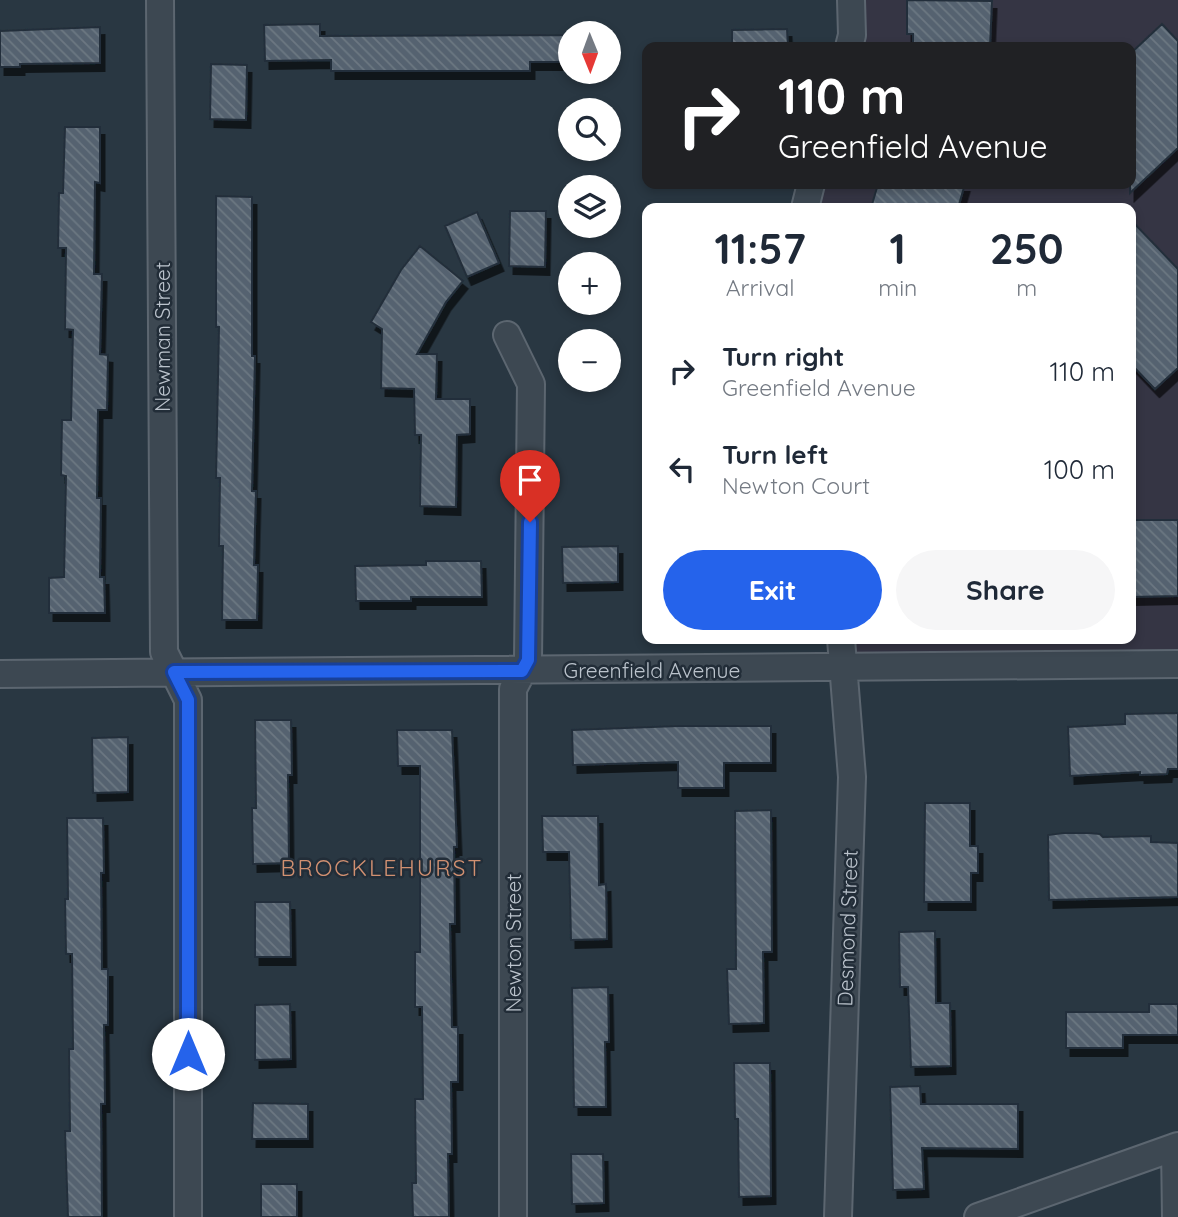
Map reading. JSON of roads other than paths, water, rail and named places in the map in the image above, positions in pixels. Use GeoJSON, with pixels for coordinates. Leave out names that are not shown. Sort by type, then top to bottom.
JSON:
{"type":"FeatureCollection","features":[{"type":"Feature","properties":{"kind":"street","name":"Newman Street"},"geometry":{"type":"LineString","coordinates":[[160,0],[164,652],[188,700],[188,1217]]}},
{"type":"Feature","properties":{"kind":"street"},"geometry":{"type":"LineString","coordinates":[[850,42],[851,0]]}},
{"type":"Feature","properties":{"kind":"street","name":"Newton Street"},"geometry":{"type":"LineString","coordinates":[[507,335],[531,384],[528,660],[513,689],[513,1217]]}},
{"type":"Feature","properties":{"kind":"street","name":"Desmond Street"},"geometry":{"type":"LineString","coordinates":[[838,1217],[852,778],[841,644]]}},
{"type":"Feature","properties":{"kind":"street","name":"Greenfield Avenue"},"geometry":{"type":"LineString","coordinates":[[0,674],[1178,664]]}},
{"type":"Feature","properties":{"kind":"street"},"geometry":{"type":"LineString","coordinates":[[978,1217],[1177,1146],[1176,1217]]}},
{"type":"Feature","properties":{"kind":"district","name":"BROCKLEHURST"},"geometry":{"type":"Point","coordinates":[382,867]}}]}
